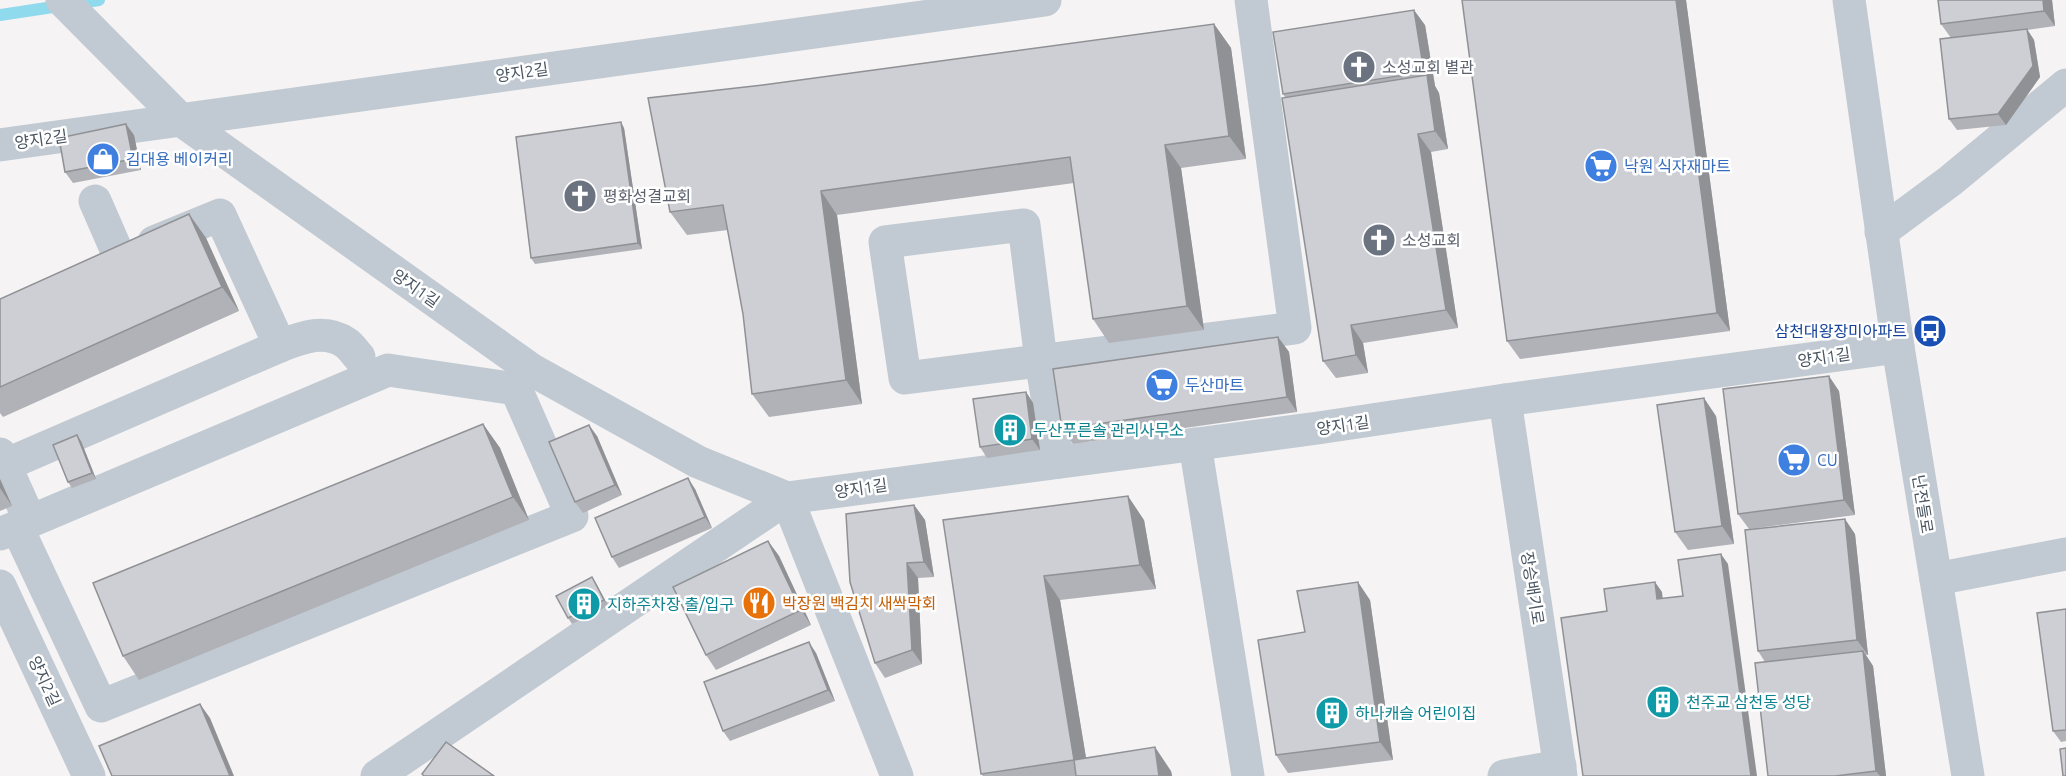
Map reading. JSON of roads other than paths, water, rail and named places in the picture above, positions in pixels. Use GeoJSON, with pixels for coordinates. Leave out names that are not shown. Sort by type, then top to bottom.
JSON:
{"type":"FeatureCollection","features":[{"type":"Feature","properties":{"kind":"street","name":"양지1길"},"geometry":{"type":"LineString","coordinates":[[62,0],[170,109],[532,370],[698,462],[787,498]]}},
{"type":"Feature","properties":{"kind":"street","name":"양지2길"},"geometry":{"type":"LineString","coordinates":[[0,145],[170,109],[1045,0]]}},
{"type":"Feature","properties":{"kind":"street"},"geometry":{"type":"LineString","coordinates":[[1058,462],[1041,360],[1024,225],[885,242],[905,378],[1041,360],[1296,328],[1251,0]]}},
{"type":"Feature","properties":{"kind":"street","name":"난전들로"},"geometry":{"type":"LineString","coordinates":[[1849,0],[1898,347],[1968,776]]}},
{"type":"Feature","properties":{"kind":"street"},"geometry":{"type":"LineString","coordinates":[[1881,232],[1950,181],[2066,85]]}},
{"type":"Feature","properties":{"kind":"street"},"geometry":{"type":"LineString","coordinates":[[95,201],[108,261],[220,215],[280,346]]}},
{"type":"Feature","properties":{"kind":"street"},"geometry":{"type":"LineString","coordinates":[[306,335],[328,335],[346,343],[374,364],[516,389],[572,516],[101,706],[15,527],[3,460],[280,346],[306,335]]}},
{"type":"Feature","properties":{"kind":"street","name":"양지1길"},"geometry":{"type":"LineString","coordinates":[[376,776],[787,498],[1318,428],[1505,400],[1898,347]]}},
{"type":"Feature","properties":{"kind":"street"},"geometry":{"type":"LineString","coordinates":[[15,527],[374,364]]}},
{"type":"Feature","properties":{"kind":"street","name":"장승배기로"},"geometry":{"type":"LineString","coordinates":[[1505,400],[1561,771]]}},
{"type":"Feature","properties":{"kind":"street"},"geometry":{"type":"LineString","coordinates":[[1195,444],[1248,776]]}},
{"type":"Feature","properties":{"kind":"street"},"geometry":{"type":"LineString","coordinates":[[787,498],[897,776]]}},
{"type":"Feature","properties":{"kind":"street"},"geometry":{"type":"LineString","coordinates":[[1936,579],[2066,554]]}},
{"type":"Feature","properties":{"kind":"street","name":"양지2길"},"geometry":{"type":"LineString","coordinates":[[0,586],[89,776]]}},
{"type":"Feature","properties":{"kind":"street"},"geometry":{"type":"LineString","coordinates":[[1504,776],[1561,771]]}},
{"type":"Feature","properties":{"kind":"waterway"},"geometry":{"type":"LineString","coordinates":[[0,15],[99,0]]}},
{"type":"Feature","properties":{"kind":"place","name":"소성교회 별관"},"geometry":{"type":"Point","coordinates":[1359,67]}},
{"type":"Feature","properties":{"kind":"place","name":"김대용 베이커리"},"geometry":{"type":"Point","coordinates":[103,159]}},
{"type":"Feature","properties":{"kind":"place","name":"낙원 식자재마트"},"geometry":{"type":"Point","coordinates":[1601,166]}},
{"type":"Feature","properties":{"kind":"place","name":"평화성결교회"},"geometry":{"type":"Point","coordinates":[580,196]}},
{"type":"Feature","properties":{"kind":"place","name":"소성교회"},"geometry":{"type":"Point","coordinates":[1379,240]}},
{"type":"Feature","properties":{"kind":"place","name":"삼천대왕장미아파트"},"geometry":{"type":"Point","coordinates":[1930,331]}},
{"type":"Feature","properties":{"kind":"place","name":"두산마트"},"geometry":{"type":"Point","coordinates":[1162,385]}},
{"type":"Feature","properties":{"kind":"place","name":"두산푸른솔 관리사무소"},"geometry":{"type":"Point","coordinates":[1010,430]}},
{"type":"Feature","properties":{"kind":"place","name":"CU"},"geometry":{"type":"Point","coordinates":[1794,460]}},
{"type":"Feature","properties":{"kind":"place","name":"박장원 백김치 새싹막회"},"geometry":{"type":"Point","coordinates":[759,603]}},
{"type":"Feature","properties":{"kind":"place","name":"지하주차장 출/입구"},"geometry":{"type":"Point","coordinates":[584,604]}},
{"type":"Feature","properties":{"kind":"place","name":"천주교 삼천동 성당"},"geometry":{"type":"Point","coordinates":[1663,702]}},
{"type":"Feature","properties":{"kind":"place","name":"하나캐슬 어린이집"},"geometry":{"type":"Point","coordinates":[1332,713]}}]}
